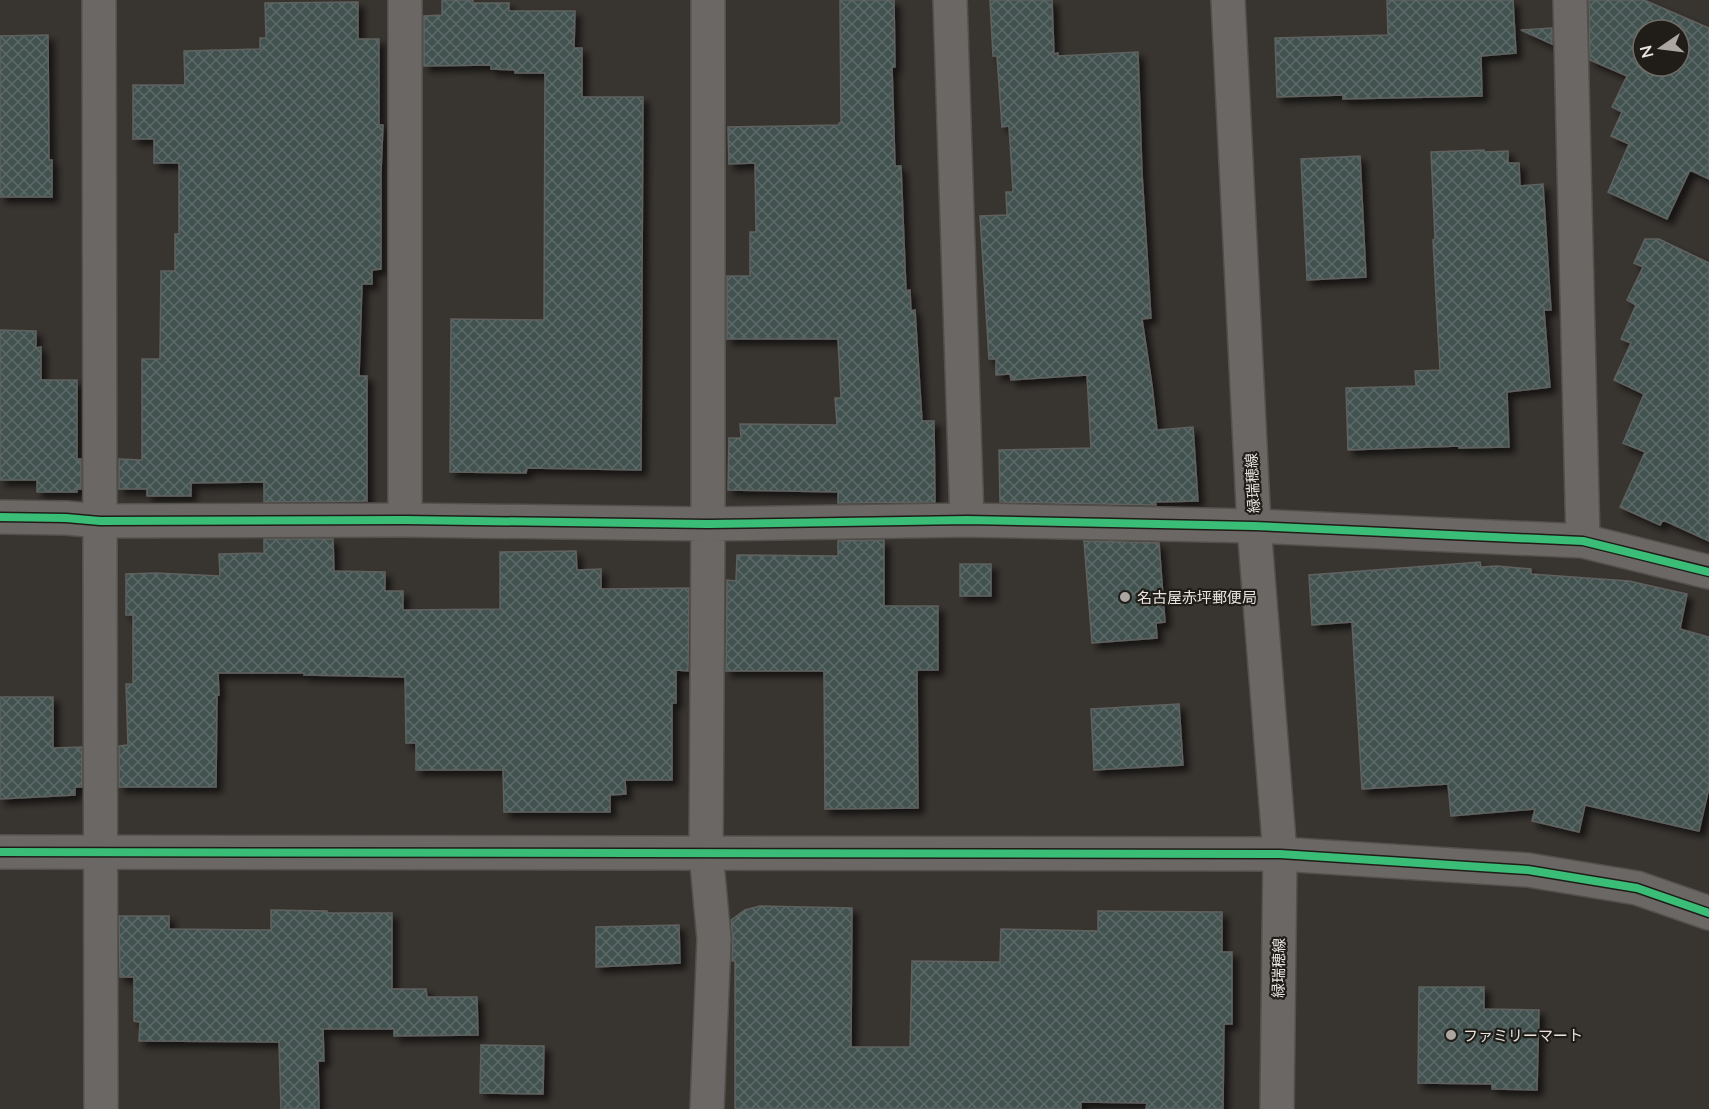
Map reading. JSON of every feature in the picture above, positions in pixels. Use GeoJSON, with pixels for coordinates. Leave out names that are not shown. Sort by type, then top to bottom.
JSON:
{"type":"FeatureCollection","features":[{"type":"Feature","properties":{"kind":"street"},"geometry":{"type":"LineString","coordinates":[[99,0],[100,1109]]}},
{"type":"Feature","properties":{"kind":"street"},"geometry":{"type":"LineString","coordinates":[[405,0],[405,520]]}},
{"type":"Feature","properties":{"kind":"street"},"geometry":{"type":"LineString","coordinates":[[707,1109],[714,939],[706,853],[708,0]]}},
{"type":"Feature","properties":{"kind":"street"},"geometry":{"type":"LineString","coordinates":[[950,0],[967,520]]}},
{"type":"Feature","properties":{"kind":"street","name":"緑瑞穂線"},"geometry":{"type":"LineString","coordinates":[[1228,0],[1254,526],[1280,854],[1277,1109]]}},
{"type":"Feature","properties":{"kind":"street"},"geometry":{"type":"LineString","coordinates":[[1570,0],[1583,541]]}},
{"type":"Feature","properties":{"kind":"street"},"geometry":{"type":"LineString","coordinates":[[0,517],[100,520],[405,520],[708,524],[967,520],[1254,526],[1583,541],[1709,572]]}},
{"type":"Feature","properties":{"kind":"street"},"geometry":{"type":"LineString","coordinates":[[0,852],[1280,854],[1528,870],[1637,888],[1709,913]]}},
{"type":"Feature","properties":{"kind":"building"},"geometry":{"type":"Polygon","coordinates":[[[442,0],[509,3],[509,11],[575,11],[574,48],[582,48],[582,97],[643,97],[641,470],[527,468],[526,473],[450,472],[451,319],[544,320],[545,73],[515,73],[515,70],[491,69],[491,65],[424,66],[424,16],[442,15],[442,0]]]}},
{"type":"Feature","properties":{"kind":"building"},"geometry":{"type":"Polygon","coordinates":[[[840,0],[894,0],[895,67],[892,67],[895,166],[901,166],[906,291],[910,290],[911,311],[915,310],[922,421],[934,421],[935,502],[838,503],[838,492],[728,490],[729,438],[741,438],[740,424],[837,425],[835,398],[841,398],[838,339],[727,339],[727,276],[750,276],[750,232],[756,232],[755,163],[729,164],[728,127],[839,125],[841,123],[840,0]]]}},
{"type":"Feature","properties":{"kind":"building"},"geometry":{"type":"Polygon","coordinates":[[[990,0],[1052,0],[1054,54],[1058,53],[1058,56],[1138,52],[1142,173],[1151,318],[1142,319],[1157,430],[1193,427],[1198,501],[1155,502],[1156,505],[1000,502],[999,450],[1091,448],[1087,375],[1011,380],[1010,374],[996,375],[996,359],[989,359],[980,216],[1007,215],[1006,192],[1013,192],[1009,126],[1002,127],[997,56],[993,56],[990,0]]]}},
{"type":"Feature","properties":{"kind":"building"},"geometry":{"type":"Polygon","coordinates":[[[1387,0],[1513,0],[1516,53],[1481,56],[1482,96],[1343,99],[1343,95],[1277,97],[1275,38],[1388,35],[1387,0]]]}},
{"type":"Feature","properties":{"kind":"building"},"geometry":{"type":"Polygon","coordinates":[[[1589,0],[1644,0],[1686,18],[1631,18],[1631,78],[1691,78],[1691,20],[1709,28],[1709,179],[1690,170],[1667,219],[1608,192],[1629,144],[1611,136],[1622,112],[1612,107],[1627,76],[1590,60],[1589,0]]]}},
{"type":"Feature","properties":{"kind":"building"},"geometry":{"type":"Polygon","coordinates":[[[358,2],[358,39],[379,39],[379,125],[383,125],[381,269],[372,270],[372,284],[362,284],[359,376],[367,376],[367,501],[264,502],[264,482],[191,483],[191,496],[147,496],[147,489],[119,489],[119,459],[142,460],[142,359],[160,359],[161,271],[175,271],[175,234],[179,234],[179,163],[154,163],[154,139],[133,139],[133,85],[185,85],[184,51],[260,49],[260,38],[266,38],[265,3],[358,2]]]}},
{"type":"Feature","properties":{"kind":"building"},"geometry":{"type":"Polygon","coordinates":[[[1552,28],[1552,44],[1521,30],[1552,28]]]}},
{"type":"Feature","properties":{"kind":"building"},"geometry":{"type":"Polygon","coordinates":[[[48,35],[49,160],[52,160],[52,197],[0,197],[0,36],[48,35]]]}},
{"type":"Feature","properties":{"kind":"building"},"geometry":{"type":"Polygon","coordinates":[[[1484,150],[1484,152],[1508,151],[1508,163],[1519,163],[1520,186],[1543,184],[1551,310],[1544,310],[1550,387],[1507,392],[1509,447],[1459,448],[1459,446],[1348,450],[1346,388],[1416,386],[1415,371],[1440,370],[1431,152],[1484,150]]]}},
{"type":"Feature","properties":{"kind":"building"},"geometry":{"type":"Polygon","coordinates":[[[1360,156],[1366,277],[1307,280],[1301,159],[1360,156]]]}},
{"type":"Feature","properties":{"kind":"building"},"geometry":{"type":"Polygon","coordinates":[[[1645,239],[1659,239],[1709,263],[1709,541],[1663,520],[1660,525],[1620,507],[1645,452],[1623,443],[1644,394],[1614,380],[1631,343],[1621,339],[1636,305],[1627,300],[1643,267],[1634,263],[1645,239]]]}},
{"type":"Feature","properties":{"kind":"building"},"geometry":{"type":"Polygon","coordinates":[[[0,330],[36,331],[36,348],[41,347],[41,380],[77,380],[77,459],[81,459],[81,489],[77,489],[77,492],[37,492],[37,480],[0,480],[0,330]]]}},
{"type":"Feature","properties":{"kind":"building"},"geometry":{"type":"Polygon","coordinates":[[[264,539],[333,539],[334,571],[385,572],[385,591],[403,591],[403,610],[500,609],[500,552],[576,551],[577,570],[601,569],[601,589],[689,588],[688,671],[676,670],[676,703],[672,703],[672,780],[625,780],[626,794],[610,795],[610,812],[504,812],[503,770],[416,770],[416,743],[406,743],[405,677],[304,675],[304,673],[218,673],[216,787],[119,787],[119,746],[128,745],[126,684],[133,684],[133,615],[126,615],[126,574],[220,576],[219,554],[264,553],[264,539]]]}},
{"type":"Feature","properties":{"kind":"building"},"geometry":{"type":"Polygon","coordinates":[[[884,540],[884,606],[938,606],[938,670],[917,670],[918,808],[825,809],[824,671],[726,671],[727,580],[736,581],[737,555],[838,556],[838,541],[884,540]]]}},
{"type":"Feature","properties":{"kind":"building"},"geometry":{"type":"Polygon","coordinates":[[[1084,541],[1159,543],[1165,622],[1156,623],[1157,638],[1092,643],[1084,541]]]}},
{"type":"Feature","properties":{"kind":"building"},"geometry":{"type":"Polygon","coordinates":[[[1480,562],[1481,567],[1531,569],[1531,574],[1629,581],[1687,594],[1680,629],[1709,637],[1709,788],[1699,831],[1585,805],[1579,832],[1532,821],[1535,809],[1451,816],[1448,784],[1362,789],[1352,622],[1312,625],[1309,575],[1480,562]]]}},
{"type":"Feature","properties":{"kind":"building"},"geometry":{"type":"Polygon","coordinates":[[[960,564],[991,564],[991,596],[960,596],[960,564]]]}},
{"type":"Feature","properties":{"kind":"building"},"geometry":{"type":"Polygon","coordinates":[[[0,697],[53,697],[53,748],[82,747],[82,787],[75,787],[75,795],[0,799],[0,697]]]}},
{"type":"Feature","properties":{"kind":"building"},"geometry":{"type":"Polygon","coordinates":[[[1179,704],[1183,765],[1094,770],[1091,709],[1179,704]]]}},
{"type":"Feature","properties":{"kind":"building"},"geometry":{"type":"Polygon","coordinates":[[[760,906],[852,908],[851,1047],[910,1047],[912,961],[1000,962],[1001,929],[1098,931],[1098,911],[1222,912],[1222,952],[1232,952],[1232,1024],[1224,1024],[1223,1109],[1146,1109],[1147,1103],[1081,1102],[1081,1109],[735,1109],[735,961],[732,961],[731,920],[745,910],[760,906]]]}},
{"type":"Feature","properties":{"kind":"building"},"geometry":{"type":"Polygon","coordinates":[[[271,910],[392,913],[392,989],[426,989],[427,997],[477,997],[478,1035],[394,1036],[394,1029],[323,1029],[324,1061],[318,1061],[319,1109],[281,1109],[279,1042],[139,1041],[140,1022],[134,1021],[134,977],[120,977],[119,916],[169,916],[169,929],[271,930],[271,910]]]}},
{"type":"Feature","properties":{"kind":"building"},"geometry":{"type":"Polygon","coordinates":[[[679,925],[680,963],[596,967],[596,927],[679,925]]]}},
{"type":"Feature","properties":{"kind":"building"},"geometry":{"type":"Polygon","coordinates":[[[1419,987],[1484,987],[1484,1009],[1539,1010],[1537,1090],[1492,1089],[1492,1084],[1418,1083],[1419,987]]]}},
{"type":"Feature","properties":{"kind":"building"},"geometry":{"type":"Polygon","coordinates":[[[481,1045],[544,1046],[543,1094],[480,1093],[481,1045]]]}},
{"type":"Feature","properties":{"kind":"cycle path"},"geometry":{"type":"LineString","coordinates":[[0,517],[100,521],[405,520],[708,524],[967,520],[1254,526],[1583,541],[1709,572]]}},
{"type":"Feature","properties":{"kind":"cycle path"},"geometry":{"type":"LineString","coordinates":[[0,852],[1280,854],[1528,870],[1637,888],[1709,913]]}},
{"type":"Feature","properties":{"kind":"place","name":"名古屋赤坪郵便局"},"geometry":{"type":"Point","coordinates":[1125,597]}},
{"type":"Feature","properties":{"kind":"place","name":"ファミリーマート"},"geometry":{"type":"Point","coordinates":[1451,1035]}}]}
